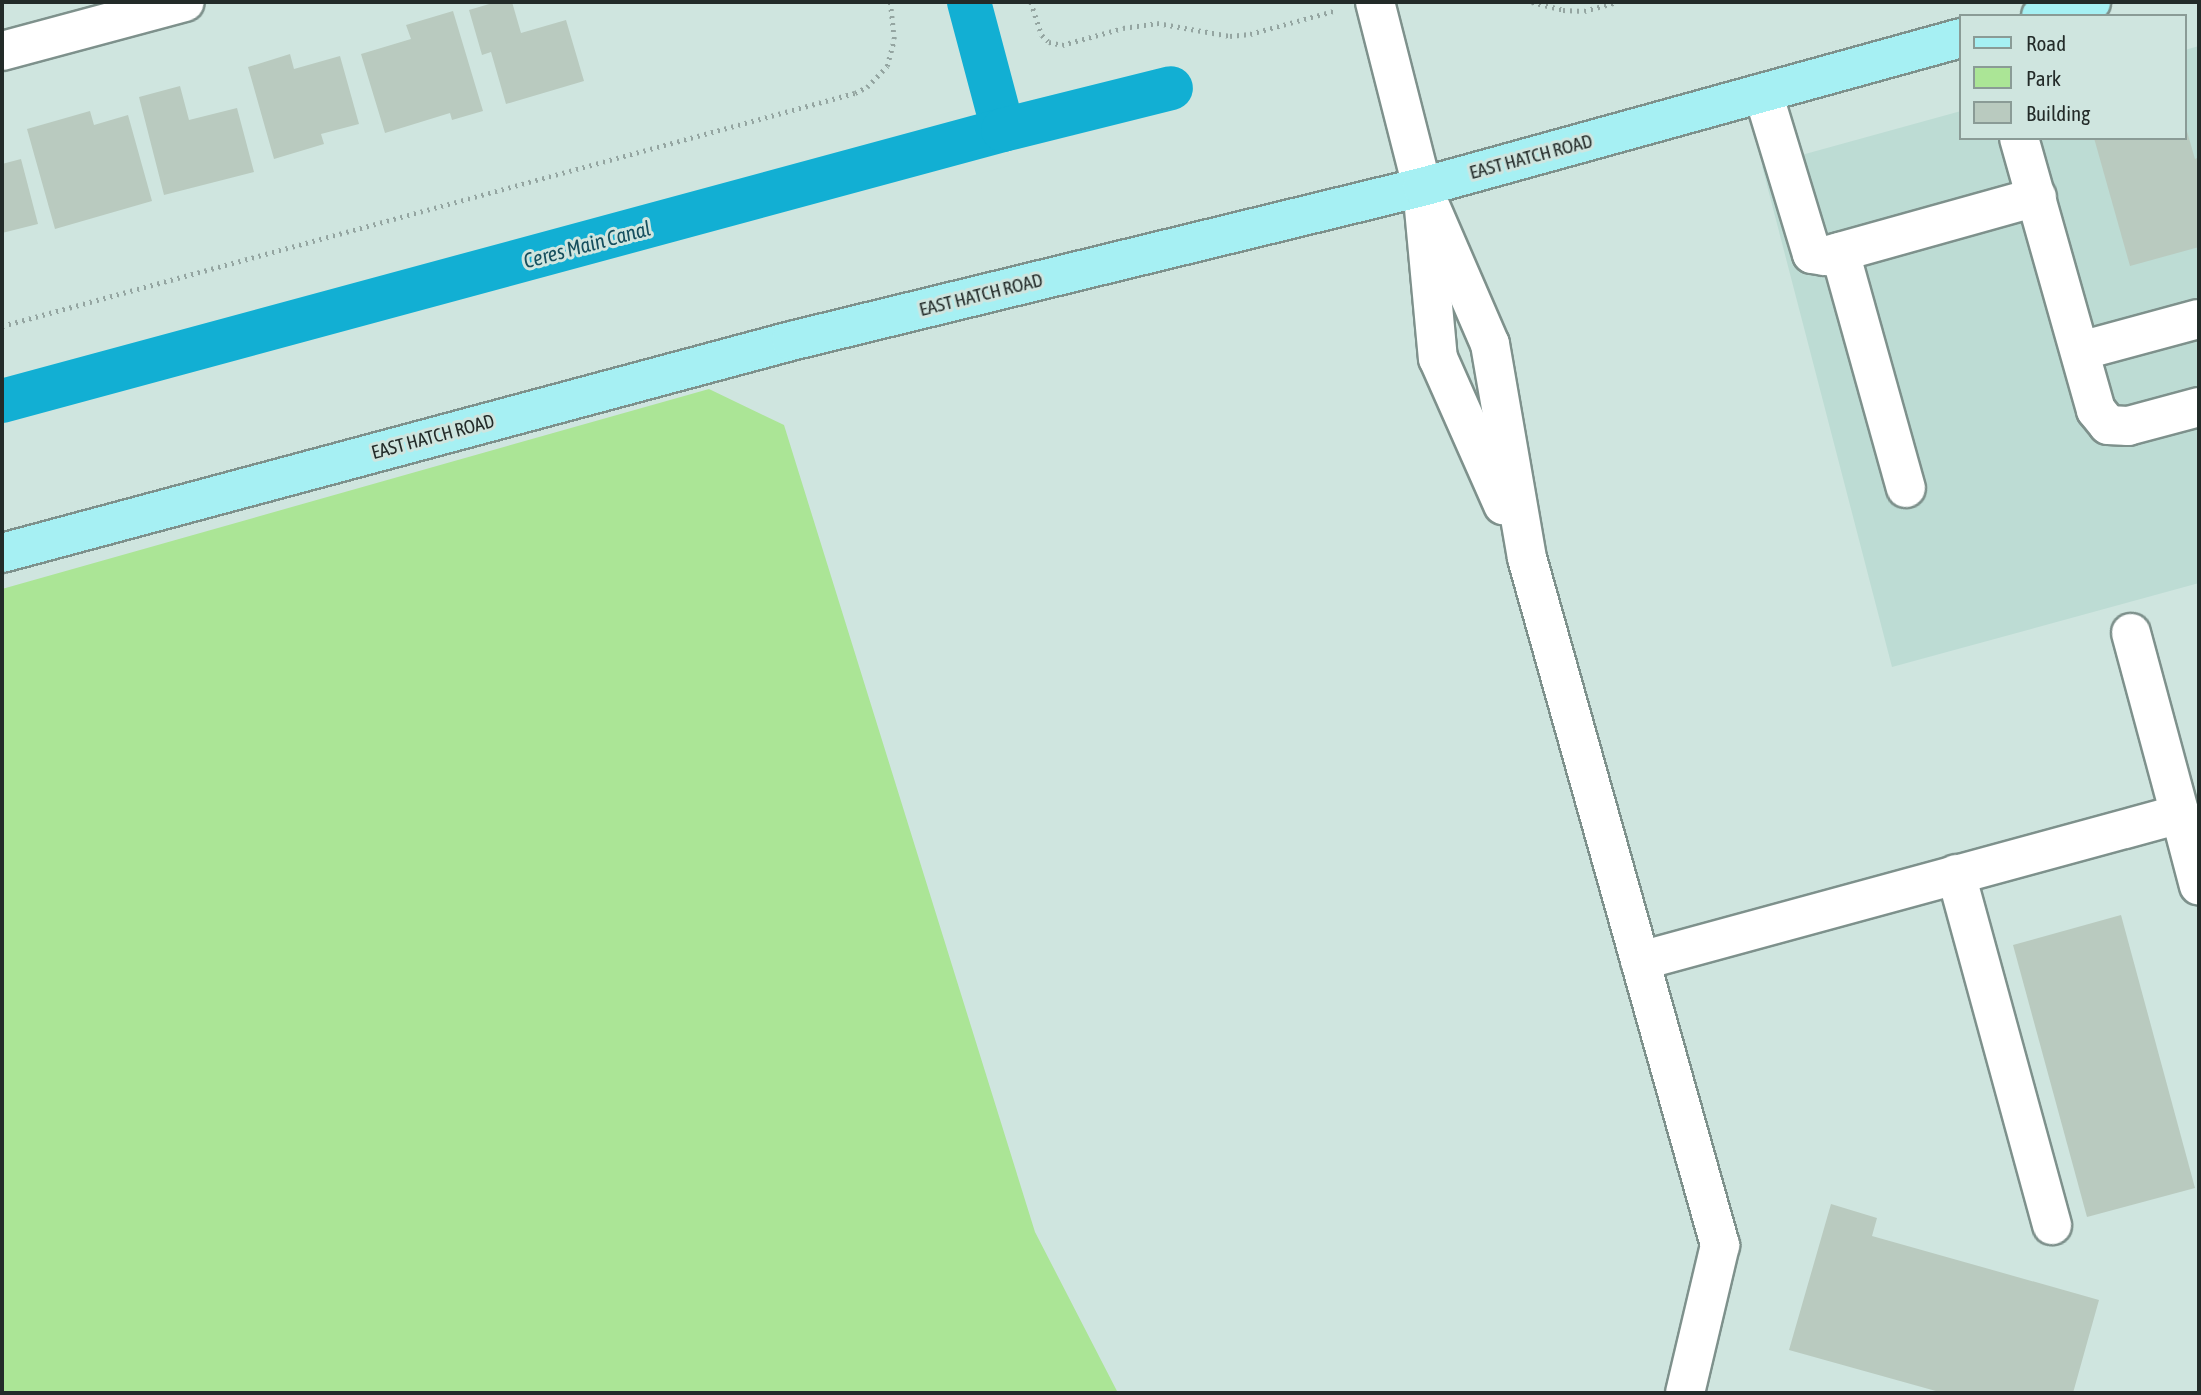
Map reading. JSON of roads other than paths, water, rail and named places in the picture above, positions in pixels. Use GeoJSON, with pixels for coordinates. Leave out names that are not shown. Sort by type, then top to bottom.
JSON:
{"type":"FeatureCollection","features":[{"type":"Feature","properties":{"kind":"main road"},"geometry":{"type":"LineString","coordinates":[[2047,14],[2091,2]]}},
{"type":"Feature","properties":{"kind":"main road","name":"EAST HATCH ROAD"},"geometry":{"type":"LineString","coordinates":[[2,552],[791,341],[1422,187],[1960,38]]}},
{"type":"Feature","properties":{"kind":"street"},"geometry":{"type":"LineString","coordinates":[[2,51],[185,2]]}},
{"type":"Feature","properties":{"kind":"street"},"geometry":{"type":"LineString","coordinates":[[1360,5],[1422,187],[1490,344],[1527,558],[1720,1245],[1685,1393]]}},
{"type":"Feature","properties":{"kind":"street"},"geometry":{"type":"LineString","coordinates":[[1763,93],[1806,244],[1812,254],[1825,256],[2037,197]]}},
{"type":"Feature","properties":{"kind":"street"},"geometry":{"type":"LineString","coordinates":[[2020,140],[2096,410],[2108,425],[2128,426],[2199,407]]}},
{"type":"Feature","properties":{"kind":"street"},"geometry":{"type":"LineString","coordinates":[[1422,187],[1438,358],[1527,558]]}},
{"type":"Feature","properties":{"kind":"street"},"geometry":{"type":"LineString","coordinates":[[1840,252],[1906,488]]}},
{"type":"Feature","properties":{"kind":"street"},"geometry":{"type":"LineString","coordinates":[[2080,351],[2199,319]]}},
{"type":"Feature","properties":{"kind":"street"},"geometry":{"type":"LineString","coordinates":[[2131,633],[2199,886]]}},
{"type":"Feature","properties":{"kind":"street"},"geometry":{"type":"LineString","coordinates":[[1640,961],[2180,814]]}},
{"type":"Feature","properties":{"kind":"street"},"geometry":{"type":"LineString","coordinates":[[1956,874],[2052,1225]]}},
{"type":"Feature","properties":{"kind":"waterway"},"geometry":{"type":"LineString","coordinates":[[969,2],[1003,130]]}},
{"type":"Feature","properties":{"kind":"waterway","name":"Ceres Main Canal"},"geometry":{"type":"LineString","coordinates":[[2,401],[1003,130],[1171,88]]}}]}
